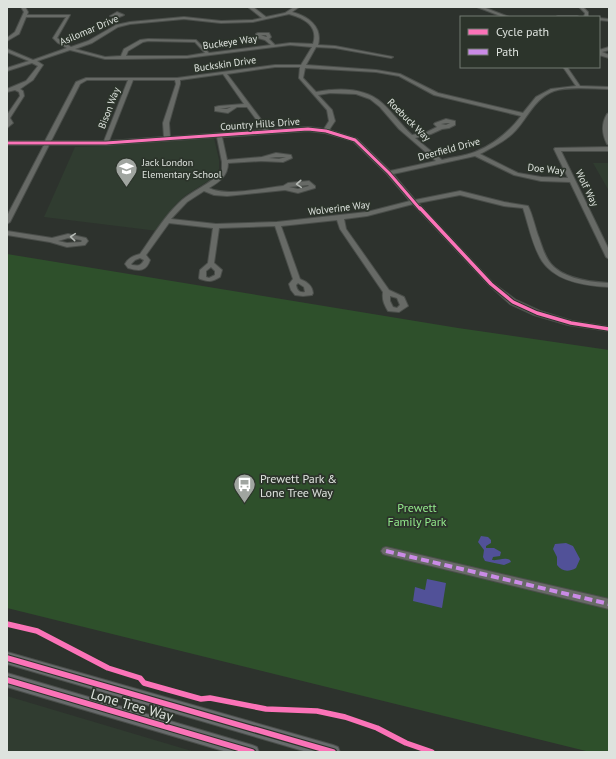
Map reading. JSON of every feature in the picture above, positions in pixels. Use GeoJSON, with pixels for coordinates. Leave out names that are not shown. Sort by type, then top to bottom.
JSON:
{"type":"FeatureCollection","features":[{"type":"Feature","properties":{"kind":"main road","name":"Lone Tree Way"},"geometry":{"type":"LineString","coordinates":[[7,658],[333,752]]}},
{"type":"Feature","properties":{"kind":"main road","name":"Lone Tree Way"},"geometry":{"type":"LineString","coordinates":[[7,680],[252,752]]}},
{"type":"Feature","properties":{"kind":"street"},"geometry":{"type":"LineString","coordinates":[[7,40],[17,33],[26,12],[24,7]]}},
{"type":"Feature","properties":{"kind":"street"},"geometry":{"type":"LineString","coordinates":[[250,7],[266,19]]}},
{"type":"Feature","properties":{"kind":"street","name":"Asilomar Drive"},"geometry":{"type":"LineString","coordinates":[[7,70],[35,62],[90,42],[117,26],[130,23],[184,18],[237,22],[266,19],[290,13],[297,7]]}},
{"type":"Feature","properties":{"kind":"street"},"geometry":{"type":"LineString","coordinates":[[479,7],[504,16]]}},
{"type":"Feature","properties":{"kind":"street"},"geometry":{"type":"LineString","coordinates":[[581,7],[587,13],[586,16]]}},
{"type":"Feature","properties":{"kind":"street"},"geometry":{"type":"LineString","coordinates":[[290,13],[304,16],[311,21],[318,37],[316,45],[302,66],[300,72],[301,78],[329,110],[332,121],[326,131]]}},
{"type":"Feature","properties":{"kind":"street","name":"Buckeye Way"},"geometry":{"type":"LineString","coordinates":[[24,16],[69,16],[55,38],[59,43],[92,56],[123,58],[171,58],[290,44],[316,45],[391,57]]}},
{"type":"Feature","properties":{"kind":"street"},"geometry":{"type":"LineString","coordinates":[[120,17],[130,23]]}},
{"type":"Feature","properties":{"kind":"street"},"geometry":{"type":"LineString","coordinates":[[267,39],[273,45]]}},
{"type":"Feature","properties":{"kind":"street"},"geometry":{"type":"LineString","coordinates":[[123,58],[126,50],[142,41],[196,41],[208,54]]}},
{"type":"Feature","properties":{"kind":"street"},"geometry":{"type":"LineString","coordinates":[[600,52],[609,48]]}},
{"type":"Feature","properties":{"kind":"street"},"geometry":{"type":"LineString","coordinates":[[7,50],[41,66],[27,84],[7,91]]}},
{"type":"Feature","properties":{"kind":"street","name":"Buckskin Drive"},"geometry":{"type":"LineString","coordinates":[[7,222],[78,83],[86,79],[177,79],[225,74],[275,66],[302,66],[376,71],[400,76],[436,94],[524,115]]}},
{"type":"Feature","properties":{"kind":"street"},"geometry":{"type":"LineString","coordinates":[[566,68],[579,87]]}},
{"type":"Feature","properties":{"kind":"street"},"geometry":{"type":"LineString","coordinates":[[225,74],[268,132]]}},
{"type":"Feature","properties":{"kind":"street","name":"Bison Way"},"geometry":{"type":"LineString","coordinates":[[106,143],[131,79]]}},
{"type":"Feature","properties":{"kind":"street"},"geometry":{"type":"LineString","coordinates":[[167,138],[166,123],[178,84],[177,79]]}},
{"type":"Feature","properties":{"kind":"street","name":"Deerfield Drive"},"geometry":{"type":"LineString","coordinates":[[390,173],[476,154],[499,142],[514,129],[538,98],[553,90],[579,87],[609,88]]}},
{"type":"Feature","properties":{"kind":"street"},"geometry":{"type":"LineString","coordinates":[[7,126],[10,123],[7,118],[22,96],[21,91],[16,89]]}},
{"type":"Feature","properties":{"kind":"street","name":"Roebuck Way"},"geometry":{"type":"LineString","coordinates":[[314,94],[338,91],[353,92],[378,102],[402,129],[441,162]]}},
{"type":"Feature","properties":{"kind":"street"},"geometry":{"type":"LineString","coordinates":[[235,107],[247,105]]}},
{"type":"Feature","properties":{"kind":"street"},"geometry":{"type":"LineString","coordinates":[[609,115],[605,128],[606,139],[609,142]]}},
{"type":"Feature","properties":{"kind":"street"},"geometry":{"type":"LineString","coordinates":[[412,137],[429,133],[441,127]]}},
{"type":"Feature","properties":{"kind":"street","name":"Country Hills Drive"},"geometry":{"type":"LineString","coordinates":[[7,143],[106,143],[308,129],[326,131],[355,140],[390,173],[414,202],[491,284],[513,302],[537,313],[571,323],[609,329]]}},
{"type":"Feature","properties":{"kind":"street"},"geometry":{"type":"LineString","coordinates":[[142,255],[186,200],[222,175],[225,171],[226,162],[219,135]]}},
{"type":"Feature","properties":{"kind":"street","name":"Wolf Way"},"geometry":{"type":"LineString","coordinates":[[609,149],[557,149],[609,257]]}},
{"type":"Feature","properties":{"kind":"street","name":"Doe Way"},"geometry":{"type":"LineString","coordinates":[[476,154],[516,174],[541,179],[572,180]]}},
{"type":"Feature","properties":{"kind":"street"},"geometry":{"type":"LineString","coordinates":[[226,162],[263,159]]}},
{"type":"Feature","properties":{"kind":"street"},"geometry":{"type":"LineString","coordinates":[[204,188],[220,194],[286,188]]}},
{"type":"Feature","properties":{"kind":"street","name":"Wolverine Way"},"geometry":{"type":"LineString","coordinates":[[168,221],[216,226],[276,224],[340,218],[368,214],[414,202],[460,193],[504,204],[526,207],[545,261],[553,269],[582,282],[609,285]]}},
{"type":"Feature","properties":{"kind":"street"},"geometry":{"type":"LineString","coordinates":[[340,218],[343,229],[387,292]]}},
{"type":"Feature","properties":{"kind":"street"},"geometry":{"type":"LineString","coordinates":[[276,224],[296,280]]}},
{"type":"Feature","properties":{"kind":"street"},"geometry":{"type":"LineString","coordinates":[[211,264],[216,226]]}},
{"type":"Feature","properties":{"kind":"street"},"geometry":{"type":"LineString","coordinates":[[7,233],[52,240]]}},
{"type":"Feature","properties":{"kind":"street"},"geometry":{"type":"LineString","coordinates":[[386,551],[609,604]]}},
{"type":"Feature","properties":{"kind":"shaded area","name":"Jack London Elementary School"},"geometry":{"type":"Polygon","coordinates":[[[214,138],[219,160],[219,169],[216,176],[186,195],[175,205],[158,231],[44,217],[75,147],[214,138]]]}},
{"type":"Feature","properties":{"kind":"shaded area"},"geometry":{"type":"Polygon","coordinates":[[[593,163],[609,163],[609,191],[593,163]]]}},
{"type":"Feature","properties":{"kind":"shaded area"},"geometry":{"type":"Polygon","coordinates":[[[481,536],[488,537],[491,540],[491,543],[486,546],[486,548],[494,548],[501,552],[500,556],[493,557],[492,560],[505,559],[510,560],[511,562],[504,565],[485,561],[483,557],[484,550],[478,542],[481,536]]]}},
{"type":"Feature","properties":{"kind":"shaded area"},"geometry":{"type":"Polygon","coordinates":[[[566,543],[573,546],[580,559],[576,568],[568,571],[561,569],[557,565],[557,557],[553,549],[555,544],[566,543]]]}},
{"type":"Feature","properties":{"kind":"shaded area"},"geometry":{"type":"Polygon","coordinates":[[[427,579],[446,583],[442,608],[413,601],[415,587],[425,590],[427,579]]]}},
{"type":"Feature","properties":{"kind":"shaded area"},"geometry":{"type":"Polygon","coordinates":[[[7,696],[195,752],[7,752],[7,696]]]}},
{"type":"Feature","properties":{"kind":"green space","name":"Prewett Family Park"},"geometry":{"type":"Polygon","coordinates":[[[7,254],[458,328],[609,350],[609,752],[590,752],[7,608],[7,254]]]}},
{"type":"Feature","properties":{"kind":"marked path"},"geometry":{"type":"LineString","coordinates":[[386,551],[609,604]]}},
{"type":"Feature","properties":{"kind":"cycle path"},"geometry":{"type":"LineString","coordinates":[[7,143],[106,143],[308,129],[326,131],[355,140],[389,173],[414,202],[491,284],[513,302],[537,313],[571,323],[609,329]]}},
{"type":"Feature","properties":{"kind":"cycle path"},"geometry":{"type":"LineString","coordinates":[[7,624],[37,631],[108,668],[140,678],[144,683],[201,699],[210,698],[266,709],[317,711],[345,717],[377,728],[406,743],[432,752]]}},
{"type":"Feature","properties":{"kind":"cycle path"},"geometry":{"type":"LineString","coordinates":[[7,658],[333,752]]}},
{"type":"Feature","properties":{"kind":"cycle path"},"geometry":{"type":"LineString","coordinates":[[7,680],[252,752]]}},
{"type":"Feature","properties":{"kind":"place","name":"Jack London Elementary School"},"geometry":{"type":"Point","coordinates":[127,188]}},
{"type":"Feature","properties":{"kind":"place","name":"Prewett Park & Lone Tree Way"},"geometry":{"type":"Point","coordinates":[244,504]}}]}
